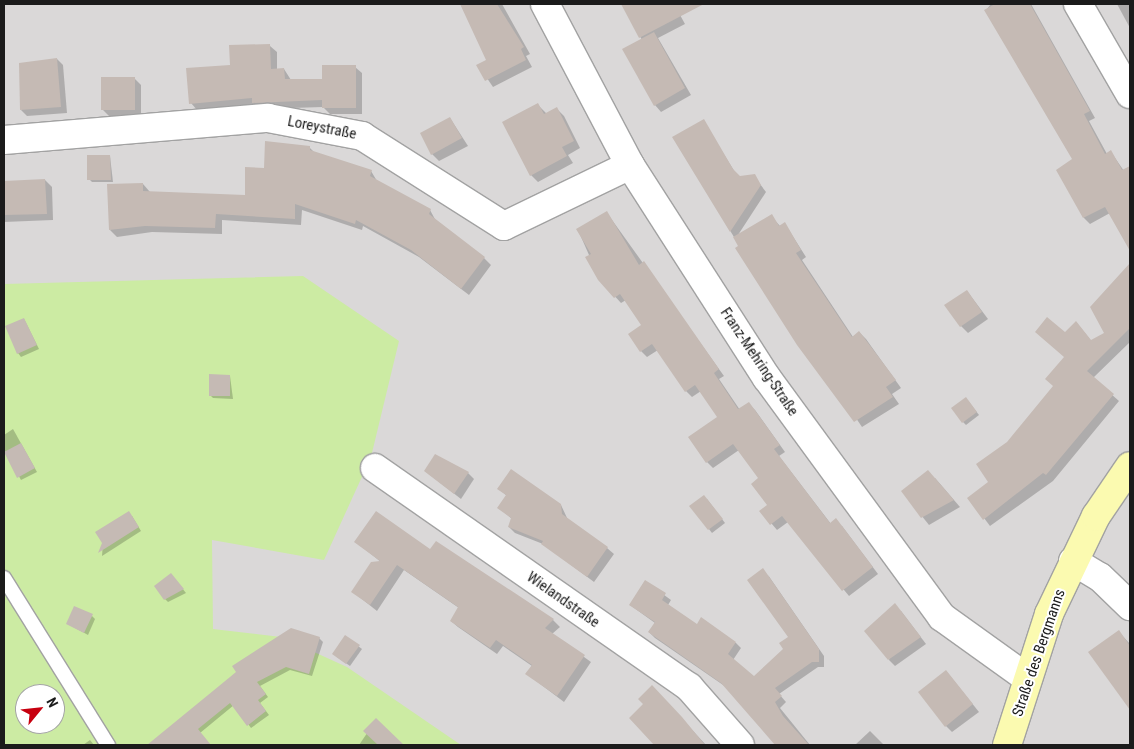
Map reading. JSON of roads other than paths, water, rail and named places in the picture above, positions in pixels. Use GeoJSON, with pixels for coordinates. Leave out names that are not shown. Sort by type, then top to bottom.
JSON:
{"type":"FeatureCollection","features":[{"type":"Feature","properties":{"kind":"main road","name":"Straße des Bergmanns"},"geometry":{"type":"LineString","coordinates":[[1007,745],[1027,678],[1072,562],[1130,466]]}},
{"type":"Feature","properties":{"kind":"street","name":"Franz-Mehring-Straße"},"geometry":{"type":"LineString","coordinates":[[545,4],[630,165],[767,378],[942,617],[1027,678]]}},
{"type":"Feature","properties":{"kind":"street"},"geometry":{"type":"LineString","coordinates":[[1078,4],[1130,94]]}},
{"type":"Feature","properties":{"kind":"street","name":"Loreystraße"},"geometry":{"type":"LineString","coordinates":[[4,140],[268,118],[362,136],[504,226],[630,165]]}},
{"type":"Feature","properties":{"kind":"street","name":"Wielandstraße"},"geometry":{"type":"LineString","coordinates":[[375,468],[689,688],[740,745]]}},
{"type":"Feature","properties":{"kind":"street"},"geometry":{"type":"LineString","coordinates":[[1072,562],[1100,577],[1130,606]]}},
{"type":"Feature","properties":{"kind":"lane"},"geometry":{"type":"LineString","coordinates":[[4,578],[108,745]]}}]}
